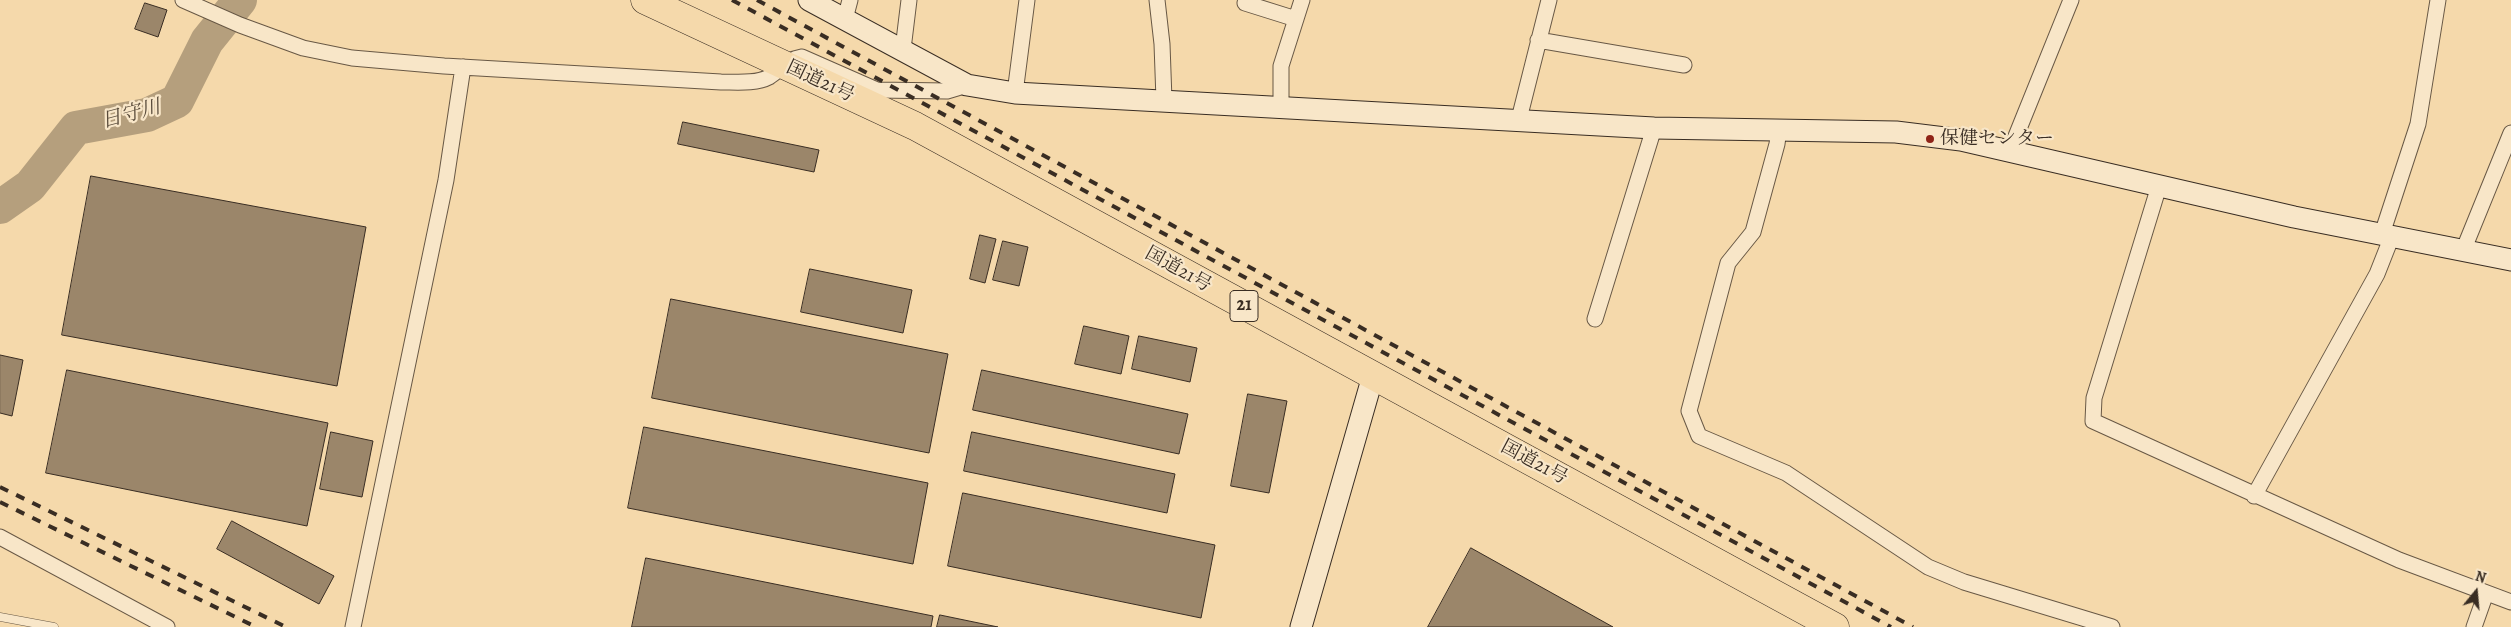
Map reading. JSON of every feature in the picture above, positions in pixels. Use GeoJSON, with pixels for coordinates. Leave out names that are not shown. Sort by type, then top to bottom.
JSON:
{"type":"FeatureCollection","features":[{"type":"Feature","properties":{"kind":"highway","name":"国道21号"},"geometry":{"type":"LineString","coordinates":[[645,0],[915,126],[1835,627]]}},
{"type":"Feature","properties":{"kind":"street"},"geometry":{"type":"LineString","coordinates":[[183,0],[240,25],[303,48],[352,58],[463,67],[721,82],[767,78],[793,58],[802,57],[877,90],[889,92],[947,91],[967,85]]}},
{"type":"Feature","properties":{"kind":"street"},"geometry":{"type":"LineString","coordinates":[[810,0],[848,9],[903,48],[967,85],[1015,93],[1519,119],[1654,128],[1896,132],[1961,140],[2294,217],[2511,260]]}},
{"type":"Feature","properties":{"kind":"street"},"geometry":{"type":"LineString","coordinates":[[903,48],[909,0]]}},
{"type":"Feature","properties":{"kind":"street"},"geometry":{"type":"LineString","coordinates":[[1015,93],[1027,0]]}},
{"type":"Feature","properties":{"kind":"street"},"geometry":{"type":"LineString","coordinates":[[1157,0],[1162,44],[1164,100]]}},
{"type":"Feature","properties":{"kind":"street"},"geometry":{"type":"LineString","coordinates":[[1281,106],[1282,66],[1302,0]]}},
{"type":"Feature","properties":{"kind":"street"},"geometry":{"type":"LineString","coordinates":[[1519,119],[1538,40],[1550,0]]}},
{"type":"Feature","properties":{"kind":"street"},"geometry":{"type":"LineString","coordinates":[[2010,151],[2071,0]]}},
{"type":"Feature","properties":{"kind":"street"},"geometry":{"type":"LineString","coordinates":[[2254,496],[2377,274],[2418,124],[2438,0]]}},
{"type":"Feature","properties":{"kind":"street"},"geometry":{"type":"LineString","coordinates":[[1245,3],[1296,19]]}},
{"type":"Feature","properties":{"kind":"street"},"geometry":{"type":"LineString","coordinates":[[1538,40],[1684,65]]}},
{"type":"Feature","properties":{"kind":"street"},"geometry":{"type":"LineString","coordinates":[[353,627],[446,180],[463,67]]}},
{"type":"Feature","properties":{"kind":"street"},"geometry":{"type":"LineString","coordinates":[[1595,319],[1654,128]]}},
{"type":"Feature","properties":{"kind":"street"},"geometry":{"type":"LineString","coordinates":[[1779,130],[1778,144],[1753,232],[1728,263],[1689,411],[1699,436],[1786,473],[1928,567],[1964,582],[2112,627]]}},
{"type":"Feature","properties":{"kind":"street"},"geometry":{"type":"LineString","coordinates":[[2463,251],[2511,133]]}},
{"type":"Feature","properties":{"kind":"street"},"geometry":{"type":"LineString","coordinates":[[2159,186],[2094,398],[2093,421],[2254,496],[2399,560],[2511,602]]}},
{"type":"Feature","properties":{"kind":"street"},"geometry":{"type":"LineString","coordinates":[[1301,627],[1374,376]]}},
{"type":"Feature","properties":{"kind":"street"},"geometry":{"type":"LineString","coordinates":[[0,537],[167,627]]}},
{"type":"Feature","properties":{"kind":"street"},"geometry":{"type":"LineString","coordinates":[[2474,627],[2486,593]]}},
{"type":"Feature","properties":{"kind":"lane"},"geometry":{"type":"LineString","coordinates":[[0,617],[54,627]]}},
{"type":"Feature","properties":{"kind":"building"},"geometry":{"type":"Polygon","coordinates":[[[145,3],[167,10],[158,37],[135,29],[145,3]]]}},
{"type":"Feature","properties":{"kind":"building"},"geometry":{"type":"Polygon","coordinates":[[[683,122],[819,150],[814,172],[678,144],[683,122]]]}},
{"type":"Feature","properties":{"kind":"building"},"geometry":{"type":"Polygon","coordinates":[[[91,176],[366,227],[337,386],[62,335],[91,176]]]}},
{"type":"Feature","properties":{"kind":"building"},"geometry":{"type":"Polygon","coordinates":[[[980,235],[996,239],[985,283],[970,279],[980,235]]]}},
{"type":"Feature","properties":{"kind":"building"},"geometry":{"type":"Polygon","coordinates":[[[1003,241],[1028,247],[1019,286],[993,280],[1003,241]]]}},
{"type":"Feature","properties":{"kind":"building"},"geometry":{"type":"Polygon","coordinates":[[[810,269],[912,290],[903,333],[801,312],[810,269]]]}},
{"type":"Feature","properties":{"kind":"building"},"geometry":{"type":"Polygon","coordinates":[[[671,299],[948,354],[929,453],[652,398],[671,299]]]}},
{"type":"Feature","properties":{"kind":"building"},"geometry":{"type":"Polygon","coordinates":[[[1084,326],[1129,336],[1121,374],[1075,364],[1084,326]]]}},
{"type":"Feature","properties":{"kind":"building"},"geometry":{"type":"Polygon","coordinates":[[[1139,336],[1197,348],[1190,382],[1132,369],[1139,336]]]}},
{"type":"Feature","properties":{"kind":"building"},"geometry":{"type":"Polygon","coordinates":[[[0,355],[23,360],[12,416],[0,413],[0,355]]]}},
{"type":"Feature","properties":{"kind":"building"},"geometry":{"type":"Polygon","coordinates":[[[67,370],[328,423],[307,526],[46,473],[67,370]]]}},
{"type":"Feature","properties":{"kind":"building"},"geometry":{"type":"Polygon","coordinates":[[[982,370],[1188,414],[1179,454],[973,410],[982,370]]]}},
{"type":"Feature","properties":{"kind":"building"},"geometry":{"type":"Polygon","coordinates":[[[1248,394],[1287,401],[1269,493],[1231,486],[1248,394]]]}},
{"type":"Feature","properties":{"kind":"building"},"geometry":{"type":"Polygon","coordinates":[[[644,427],[928,483],[913,564],[628,508],[644,427]]]}},
{"type":"Feature","properties":{"kind":"building"},"geometry":{"type":"Polygon","coordinates":[[[331,432],[373,441],[362,497],[320,489],[331,432]]]}},
{"type":"Feature","properties":{"kind":"building"},"geometry":{"type":"Polygon","coordinates":[[[972,432],[1175,474],[1167,513],[964,471],[972,432]]]}},
{"type":"Feature","properties":{"kind":"building"},"geometry":{"type":"Polygon","coordinates":[[[963,493],[1215,545],[1201,618],[948,566],[963,493]]]}},
{"type":"Feature","properties":{"kind":"building"},"geometry":{"type":"Polygon","coordinates":[[[232,521],[334,576],[319,604],[217,549],[232,521]]]}},
{"type":"Feature","properties":{"kind":"building"},"geometry":{"type":"Polygon","coordinates":[[[1471,548],[1613,627],[1428,627],[1471,548]]]}},
{"type":"Feature","properties":{"kind":"building"},"geometry":{"type":"Polygon","coordinates":[[[646,558],[933,616],[931,627],[632,627],[646,558]]]}},
{"type":"Feature","properties":{"kind":"building"},"geometry":{"type":"Polygon","coordinates":[[[940,615],[998,627],[937,627],[940,615]]]}},
{"type":"Feature","properties":{"kind":"waterway","name":"日守川"},"geometry":{"type":"LineString","coordinates":[[0,207],[30,186],[76,128],[147,115],[177,101],[207,41],[240,0]]}},
{"type":"Feature","properties":{"kind":"railway"},"geometry":{"type":"LineString","coordinates":[[732,0],[1891,627]]}},
{"type":"Feature","properties":{"kind":"railway"},"geometry":{"type":"LineString","coordinates":[[757,0],[1913,627]]}},
{"type":"Feature","properties":{"kind":"railway"},"geometry":{"type":"LineString","coordinates":[[0,487],[286,627]]}},
{"type":"Feature","properties":{"kind":"railway"},"geometry":{"type":"LineString","coordinates":[[0,502],[256,627]]}},
{"type":"Feature","properties":{"kind":"place","name":"保健センター"},"geometry":{"type":"Point","coordinates":[1930,139]}}]}
